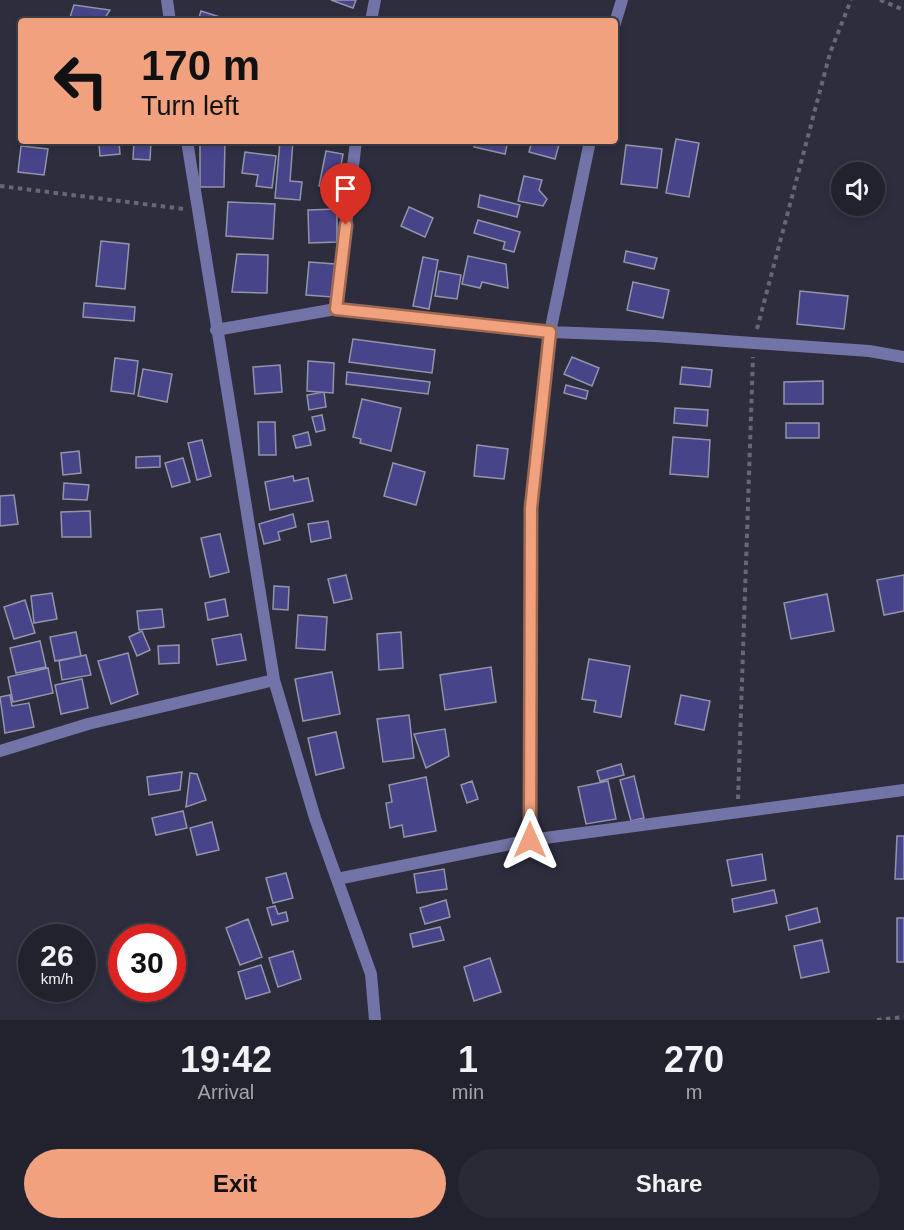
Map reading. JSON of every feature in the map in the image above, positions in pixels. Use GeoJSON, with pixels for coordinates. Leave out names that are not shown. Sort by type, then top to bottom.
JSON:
{"type":"FeatureCollection","features":[{"type":"Feature","properties":{"kind":"street"},"geometry":{"type":"LineString","coordinates":[[167,0],[170,18]]}},
{"type":"Feature","properties":{"kind":"street"},"geometry":{"type":"LineString","coordinates":[[372,18],[375,0]]}},
{"type":"Feature","properties":{"kind":"street"},"geometry":{"type":"LineString","coordinates":[[617,18],[622,0]]}},
{"type":"Feature","properties":{"kind":"street"},"geometry":{"type":"LineString","coordinates":[[187,144],[274,680],[315,818],[371,974],[375,1020]]}},
{"type":"Feature","properties":{"kind":"street"},"geometry":{"type":"LineString","coordinates":[[336,309],[356,144]]}},
{"type":"Feature","properties":{"kind":"street"},"geometry":{"type":"LineString","coordinates":[[530,840],[531,508],[550,332],[589,144]]}},
{"type":"Feature","properties":{"kind":"street"},"geometry":{"type":"LineString","coordinates":[[216,330],[336,309],[550,332],[869,351],[904,357]]}},
{"type":"Feature","properties":{"kind":"street"},"geometry":{"type":"LineString","coordinates":[[0,751],[88,724],[274,680]]}},
{"type":"Feature","properties":{"kind":"street"},"geometry":{"type":"LineString","coordinates":[[337,879],[530,840],[904,790]]}},
{"type":"Feature","properties":{"kind":"path"},"geometry":{"type":"LineString","coordinates":[[738,812],[753,343],[830,53],[851,0]]}},
{"type":"Feature","properties":{"kind":"path"},"geometry":{"type":"LineString","coordinates":[[880,0],[904,10]]}},
{"type":"Feature","properties":{"kind":"path"},"geometry":{"type":"LineString","coordinates":[[0,186],[197,210]]}},
{"type":"Feature","properties":{"kind":"path"},"geometry":{"type":"LineString","coordinates":[[876,1020],[904,1017]]}},
{"type":"Feature","properties":{"kind":"building"},"geometry":{"type":"Polygon","coordinates":[[[331,0],[356,0],[353,8],[331,0]]]}},
{"type":"Feature","properties":{"kind":"building"},"geometry":{"type":"Polygon","coordinates":[[[74,5],[110,10],[105,18],[70,17],[74,5]]]}},
{"type":"Feature","properties":{"kind":"building"},"geometry":{"type":"Polygon","coordinates":[[[201,11],[223,18],[199,18],[201,11]]]}},
{"type":"Feature","properties":{"kind":"building"},"geometry":{"type":"Polygon","coordinates":[[[676,139],[699,143],[689,197],[666,193],[676,139]]]}},
{"type":"Feature","properties":{"kind":"building"},"geometry":{"type":"Polygon","coordinates":[[[99,144],[119,144],[120,154],[100,156],[99,144]]]}},
{"type":"Feature","properties":{"kind":"building"},"geometry":{"type":"Polygon","coordinates":[[[134,144],[151,144],[150,160],[133,159],[134,144]]]}},
{"type":"Feature","properties":{"kind":"building"},"geometry":{"type":"Polygon","coordinates":[[[200,144],[225,144],[224,187],[200,187],[200,144]]]}},
{"type":"Feature","properties":{"kind":"building"},"geometry":{"type":"Polygon","coordinates":[[[280,144],[293,144],[290,181],[302,182],[300,200],[275,198],[280,144]]]}},
{"type":"Feature","properties":{"kind":"building"},"geometry":{"type":"Polygon","coordinates":[[[475,144],[507,144],[505,154],[474,147],[475,144]]]}},
{"type":"Feature","properties":{"kind":"building"},"geometry":{"type":"Polygon","coordinates":[[[531,144],[559,144],[555,159],[529,152],[531,144]]]}},
{"type":"Feature","properties":{"kind":"building"},"geometry":{"type":"Polygon","coordinates":[[[626,145],[662,149],[657,188],[621,184],[626,145]]]}},
{"type":"Feature","properties":{"kind":"building"},"geometry":{"type":"Polygon","coordinates":[[[21,146],[48,149],[44,175],[18,172],[21,146]]]}},
{"type":"Feature","properties":{"kind":"building"},"geometry":{"type":"Polygon","coordinates":[[[326,151],[343,154],[337,189],[319,186],[326,151]]]}},
{"type":"Feature","properties":{"kind":"building"},"geometry":{"type":"Polygon","coordinates":[[[245,152],[276,156],[272,188],[256,186],[258,175],[242,173],[245,152]]]}},
{"type":"Feature","properties":{"kind":"building"},"geometry":{"type":"Polygon","coordinates":[[[524,176],[542,180],[539,190],[547,199],[543,206],[518,201],[524,176]]]}},
{"type":"Feature","properties":{"kind":"building"},"geometry":{"type":"Polygon","coordinates":[[[480,195],[520,205],[517,217],[478,207],[480,195]]]}},
{"type":"Feature","properties":{"kind":"building"},"geometry":{"type":"Polygon","coordinates":[[[228,202],[275,204],[273,239],[226,236],[228,202]]]}},
{"type":"Feature","properties":{"kind":"building"},"geometry":{"type":"Polygon","coordinates":[[[409,207],[433,218],[425,237],[401,226],[409,207]]]}},
{"type":"Feature","properties":{"kind":"building"},"geometry":{"type":"Polygon","coordinates":[[[337,209],[337,242],[309,243],[308,210],[337,209]]]}},
{"type":"Feature","properties":{"kind":"building"},"geometry":{"type":"Polygon","coordinates":[[[478,220],[520,232],[514,252],[503,249],[505,242],[474,233],[478,220]]]}},
{"type":"Feature","properties":{"kind":"building"},"geometry":{"type":"Polygon","coordinates":[[[101,241],[129,244],[125,289],[96,286],[101,241]]]}},
{"type":"Feature","properties":{"kind":"building"},"geometry":{"type":"Polygon","coordinates":[[[626,251],[657,258],[654,269],[624,262],[626,251]]]}},
{"type":"Feature","properties":{"kind":"building"},"geometry":{"type":"Polygon","coordinates":[[[237,254],[268,255],[267,293],[232,292],[237,254]]]}},
{"type":"Feature","properties":{"kind":"building"},"geometry":{"type":"Polygon","coordinates":[[[468,256],[506,264],[508,288],[482,282],[480,288],[462,284],[468,256]]]}},
{"type":"Feature","properties":{"kind":"building"},"geometry":{"type":"Polygon","coordinates":[[[423,257],[438,260],[429,309],[413,306],[423,257]]]}},
{"type":"Feature","properties":{"kind":"building"},"geometry":{"type":"Polygon","coordinates":[[[309,262],[335,264],[333,297],[306,295],[309,262]]]}},
{"type":"Feature","properties":{"kind":"building"},"geometry":{"type":"Polygon","coordinates":[[[439,271],[461,275],[457,299],[435,296],[439,271]]]}},
{"type":"Feature","properties":{"kind":"building"},"geometry":{"type":"Polygon","coordinates":[[[633,282],[669,290],[663,318],[627,310],[633,282]]]}},
{"type":"Feature","properties":{"kind":"building"},"geometry":{"type":"Polygon","coordinates":[[[800,291],[848,296],[844,329],[797,324],[800,291]]]}},
{"type":"Feature","properties":{"kind":"building"},"geometry":{"type":"Polygon","coordinates":[[[84,303],[135,307],[134,321],[83,317],[84,303]]]}},
{"type":"Feature","properties":{"kind":"building"},"geometry":{"type":"Polygon","coordinates":[[[353,339],[435,350],[432,373],[349,362],[353,339]]]}},
{"type":"Feature","properties":{"kind":"building"},"geometry":{"type":"Polygon","coordinates":[[[572,357],[599,368],[592,386],[564,374],[572,357]]]}},
{"type":"Feature","properties":{"kind":"building"},"geometry":{"type":"Polygon","coordinates":[[[115,358],[138,361],[134,394],[111,391],[115,358]]]}},
{"type":"Feature","properties":{"kind":"building"},"geometry":{"type":"Polygon","coordinates":[[[308,361],[334,363],[333,393],[307,391],[308,361]]]}},
{"type":"Feature","properties":{"kind":"building"},"geometry":{"type":"Polygon","coordinates":[[[280,365],[282,392],[255,394],[253,367],[280,365]]]}},
{"type":"Feature","properties":{"kind":"building"},"geometry":{"type":"Polygon","coordinates":[[[682,367],[712,370],[710,387],[680,384],[682,367]]]}},
{"type":"Feature","properties":{"kind":"building"},"geometry":{"type":"Polygon","coordinates":[[[143,369],[172,374],[167,402],[138,396],[143,369]]]}},
{"type":"Feature","properties":{"kind":"building"},"geometry":{"type":"Polygon","coordinates":[[[347,372],[430,382],[428,394],[346,384],[347,372]]]}},
{"type":"Feature","properties":{"kind":"building"},"geometry":{"type":"Polygon","coordinates":[[[823,381],[823,404],[784,404],[784,382],[823,381]]]}},
{"type":"Feature","properties":{"kind":"building"},"geometry":{"type":"Polygon","coordinates":[[[566,385],[588,391],[586,399],[564,393],[566,385]]]}},
{"type":"Feature","properties":{"kind":"building"},"geometry":{"type":"Polygon","coordinates":[[[324,392],[326,407],[309,410],[307,395],[324,392]]]}},
{"type":"Feature","properties":{"kind":"building"},"geometry":{"type":"Polygon","coordinates":[[[362,399],[401,408],[391,451],[360,443],[361,439],[353,437],[362,399]]]}},
{"type":"Feature","properties":{"kind":"building"},"geometry":{"type":"Polygon","coordinates":[[[675,408],[708,410],[707,426],[674,423],[675,408]]]}},
{"type":"Feature","properties":{"kind":"building"},"geometry":{"type":"Polygon","coordinates":[[[322,415],[325,430],[316,432],[312,417],[322,415]]]}},
{"type":"Feature","properties":{"kind":"building"},"geometry":{"type":"Polygon","coordinates":[[[258,422],[275,422],[276,455],[259,455],[258,422]]]}},
{"type":"Feature","properties":{"kind":"building"},"geometry":{"type":"Polygon","coordinates":[[[786,423],[819,423],[819,438],[786,438],[786,423]]]}},
{"type":"Feature","properties":{"kind":"building"},"geometry":{"type":"Polygon","coordinates":[[[308,432],[311,445],[296,448],[293,436],[308,432]]]}},
{"type":"Feature","properties":{"kind":"building"},"geometry":{"type":"Polygon","coordinates":[[[673,437],[710,440],[708,477],[670,474],[673,437]]]}},
{"type":"Feature","properties":{"kind":"building"},"geometry":{"type":"Polygon","coordinates":[[[202,440],[211,476],[197,480],[188,443],[202,440]]]}},
{"type":"Feature","properties":{"kind":"building"},"geometry":{"type":"Polygon","coordinates":[[[477,445],[508,449],[504,479],[474,476],[477,445]]]}},
{"type":"Feature","properties":{"kind":"building"},"geometry":{"type":"Polygon","coordinates":[[[79,451],[81,473],[63,475],[61,453],[79,451]]]}},
{"type":"Feature","properties":{"kind":"building"},"geometry":{"type":"Polygon","coordinates":[[[160,456],[160,467],[136,468],[136,457],[160,456]]]}},
{"type":"Feature","properties":{"kind":"building"},"geometry":{"type":"Polygon","coordinates":[[[183,458],[190,482],[172,487],[165,463],[183,458]]]}},
{"type":"Feature","properties":{"kind":"building"},"geometry":{"type":"Polygon","coordinates":[[[393,463],[425,472],[416,505],[384,496],[393,463]]]}},
{"type":"Feature","properties":{"kind":"building"},"geometry":{"type":"Polygon","coordinates":[[[293,476],[294,481],[308,478],[313,501],[270,510],[265,482],[293,476]]]}},
{"type":"Feature","properties":{"kind":"building"},"geometry":{"type":"Polygon","coordinates":[[[64,483],[89,485],[87,500],[63,499],[64,483]]]}},
{"type":"Feature","properties":{"kind":"building"},"geometry":{"type":"Polygon","coordinates":[[[14,495],[18,524],[0,526],[0,496],[14,495]]]}},
{"type":"Feature","properties":{"kind":"building"},"geometry":{"type":"Polygon","coordinates":[[[90,511],[91,537],[62,537],[61,512],[90,511]]]}},
{"type":"Feature","properties":{"kind":"building"},"geometry":{"type":"Polygon","coordinates":[[[293,514],[296,527],[278,532],[280,540],[264,544],[259,524],[293,514]]]}},
{"type":"Feature","properties":{"kind":"building"},"geometry":{"type":"Polygon","coordinates":[[[328,521],[331,538],[311,542],[308,524],[328,521]]]}},
{"type":"Feature","properties":{"kind":"building"},"geometry":{"type":"Polygon","coordinates":[[[220,534],[229,572],[210,577],[201,538],[220,534]]]}},
{"type":"Feature","properties":{"kind":"building"},"geometry":{"type":"Polygon","coordinates":[[[346,575],[352,599],[334,603],[328,579],[346,575]]]}},
{"type":"Feature","properties":{"kind":"building"},"geometry":{"type":"Polygon","coordinates":[[[904,575],[904,611],[884,615],[877,580],[904,575]]]}},
{"type":"Feature","properties":{"kind":"building"},"geometry":{"type":"Polygon","coordinates":[[[274,586],[289,587],[288,610],[273,609],[274,586]]]}},
{"type":"Feature","properties":{"kind":"building"},"geometry":{"type":"Polygon","coordinates":[[[52,593],[57,619],[34,623],[31,596],[52,593]]]}},
{"type":"Feature","properties":{"kind":"building"},"geometry":{"type":"Polygon","coordinates":[[[827,594],[834,631],[791,639],[784,603],[827,594]]]}},
{"type":"Feature","properties":{"kind":"building"},"geometry":{"type":"Polygon","coordinates":[[[225,599],[228,616],[208,620],[205,603],[225,599]]]}},
{"type":"Feature","properties":{"kind":"building"},"geometry":{"type":"Polygon","coordinates":[[[25,600],[35,633],[14,639],[4,607],[25,600]]]}},
{"type":"Feature","properties":{"kind":"building"},"geometry":{"type":"Polygon","coordinates":[[[162,609],[164,627],[139,630],[137,611],[162,609]]]}},
{"type":"Feature","properties":{"kind":"building"},"geometry":{"type":"Polygon","coordinates":[[[298,615],[327,617],[325,650],[296,648],[298,615]]]}},
{"type":"Feature","properties":{"kind":"building"},"geometry":{"type":"Polygon","coordinates":[[[142,631],[150,650],[137,656],[129,637],[142,631]]]}},
{"type":"Feature","properties":{"kind":"building"},"geometry":{"type":"Polygon","coordinates":[[[76,632],[81,656],[55,661],[50,637],[76,632]]]}},
{"type":"Feature","properties":{"kind":"building"},"geometry":{"type":"Polygon","coordinates":[[[401,632],[403,668],[379,670],[377,634],[401,632]]]}},
{"type":"Feature","properties":{"kind":"building"},"geometry":{"type":"Polygon","coordinates":[[[241,634],[246,660],[217,665],[212,639],[241,634]]]}},
{"type":"Feature","properties":{"kind":"building"},"geometry":{"type":"Polygon","coordinates":[[[40,641],[46,667],[16,673],[10,648],[40,641]]]}},
{"type":"Feature","properties":{"kind":"building"},"geometry":{"type":"Polygon","coordinates":[[[179,645],[179,663],[159,664],[158,646],[179,645]]]}},
{"type":"Feature","properties":{"kind":"building"},"geometry":{"type":"Polygon","coordinates":[[[128,653],[138,694],[111,704],[98,661],[128,653]]]}},
{"type":"Feature","properties":{"kind":"building"},"geometry":{"type":"Polygon","coordinates":[[[86,655],[91,675],[62,680],[59,661],[86,655]]]}},
{"type":"Feature","properties":{"kind":"building"},"geometry":{"type":"Polygon","coordinates":[[[589,659],[630,666],[621,717],[594,712],[596,701],[582,699],[589,659]]]}},
{"type":"Feature","properties":{"kind":"building"},"geometry":{"type":"Polygon","coordinates":[[[491,667],[496,702],[445,710],[440,675],[491,667]]]}},
{"type":"Feature","properties":{"kind":"building"},"geometry":{"type":"Polygon","coordinates":[[[48,668],[53,693],[13,702],[8,677],[48,668]]]}},
{"type":"Feature","properties":{"kind":"building"},"geometry":{"type":"Polygon","coordinates":[[[332,672],[340,714],[303,721],[295,679],[332,672]]]}},
{"type":"Feature","properties":{"kind":"building"},"geometry":{"type":"Polygon","coordinates":[[[82,679],[88,708],[61,714],[55,685],[82,679]]]}},
{"type":"Feature","properties":{"kind":"building"},"geometry":{"type":"Polygon","coordinates":[[[10,695],[12,706],[29,703],[34,727],[5,733],[0,697],[10,695]]]}},
{"type":"Feature","properties":{"kind":"building"},"geometry":{"type":"Polygon","coordinates":[[[681,695],[710,701],[704,730],[675,724],[681,695]]]}},
{"type":"Feature","properties":{"kind":"building"},"geometry":{"type":"Polygon","coordinates":[[[409,715],[414,758],[383,762],[377,719],[409,715]]]}},
{"type":"Feature","properties":{"kind":"building"},"geometry":{"type":"Polygon","coordinates":[[[445,729],[449,756],[426,768],[414,734],[445,729]]]}},
{"type":"Feature","properties":{"kind":"building"},"geometry":{"type":"Polygon","coordinates":[[[336,732],[344,768],[316,775],[308,738],[336,732]]]}},
{"type":"Feature","properties":{"kind":"building"},"geometry":{"type":"Polygon","coordinates":[[[621,764],[624,775],[600,781],[597,771],[621,764]]]}},
{"type":"Feature","properties":{"kind":"building"},"geometry":{"type":"Polygon","coordinates":[[[182,772],[180,790],[149,795],[147,777],[182,772]]]}},
{"type":"Feature","properties":{"kind":"building"},"geometry":{"type":"Polygon","coordinates":[[[190,773],[197,774],[206,800],[186,807],[190,773]]]}},
{"type":"Feature","properties":{"kind":"building"},"geometry":{"type":"Polygon","coordinates":[[[634,776],[644,818],[631,821],[620,780],[634,776]]]}},
{"type":"Feature","properties":{"kind":"building"},"geometry":{"type":"Polygon","coordinates":[[[426,777],[436,831],[404,837],[402,825],[390,828],[386,803],[392,802],[389,785],[426,777]]]}},
{"type":"Feature","properties":{"kind":"building"},"geometry":{"type":"Polygon","coordinates":[[[472,781],[478,799],[467,803],[461,785],[472,781]]]}},
{"type":"Feature","properties":{"kind":"building"},"geometry":{"type":"Polygon","coordinates":[[[608,781],[616,819],[586,824],[578,787],[608,781]]]}},
{"type":"Feature","properties":{"kind":"building"},"geometry":{"type":"Polygon","coordinates":[[[183,811],[187,828],[156,835],[152,818],[183,811]]]}},
{"type":"Feature","properties":{"kind":"building"},"geometry":{"type":"Polygon","coordinates":[[[212,822],[219,850],[197,855],[190,828],[212,822]]]}},
{"type":"Feature","properties":{"kind":"building"},"geometry":{"type":"Polygon","coordinates":[[[897,836],[904,836],[904,879],[895,879],[897,836]]]}},
{"type":"Feature","properties":{"kind":"building"},"geometry":{"type":"Polygon","coordinates":[[[762,854],[766,880],[732,886],[727,860],[762,854]]]}},
{"type":"Feature","properties":{"kind":"building"},"geometry":{"type":"Polygon","coordinates":[[[444,869],[447,889],[417,893],[414,874],[444,869]]]}},
{"type":"Feature","properties":{"kind":"building"},"geometry":{"type":"Polygon","coordinates":[[[286,873],[293,898],[273,903],[266,878],[286,873]]]}},
{"type":"Feature","properties":{"kind":"building"},"geometry":{"type":"Polygon","coordinates":[[[774,890],[777,903],[734,912],[732,899],[774,890]]]}},
{"type":"Feature","properties":{"kind":"building"},"geometry":{"type":"Polygon","coordinates":[[[446,900],[450,917],[425,924],[420,908],[446,900]]]}},
{"type":"Feature","properties":{"kind":"building"},"geometry":{"type":"Polygon","coordinates":[[[275,906],[278,914],[286,912],[288,921],[272,925],[267,908],[275,906]]]}},
{"type":"Feature","properties":{"kind":"building"},"geometry":{"type":"Polygon","coordinates":[[[817,908],[820,922],[789,930],[786,916],[817,908]]]}},
{"type":"Feature","properties":{"kind":"building"},"geometry":{"type":"Polygon","coordinates":[[[897,918],[904,918],[904,962],[897,962],[897,918]]]}},
{"type":"Feature","properties":{"kind":"building"},"geometry":{"type":"Polygon","coordinates":[[[248,919],[262,957],[240,965],[226,928],[248,919]]]}},
{"type":"Feature","properties":{"kind":"building"},"geometry":{"type":"Polygon","coordinates":[[[440,927],[444,940],[413,947],[410,934],[440,927]]]}},
{"type":"Feature","properties":{"kind":"building"},"geometry":{"type":"Polygon","coordinates":[[[822,940],[829,972],[801,978],[794,946],[822,940]]]}},
{"type":"Feature","properties":{"kind":"building"},"geometry":{"type":"Polygon","coordinates":[[[293,951],[301,979],[278,987],[269,958],[293,951]]]}},
{"type":"Feature","properties":{"kind":"building"},"geometry":{"type":"Polygon","coordinates":[[[490,958],[501,992],[474,1001],[464,967],[490,958]]]}},
{"type":"Feature","properties":{"kind":"building"},"geometry":{"type":"Polygon","coordinates":[[[261,965],[270,992],[246,999],[238,972],[261,965]]]}},
{"type":"Feature","properties":{"kind":"route"},"geometry":{"type":"LineString","coordinates":[[346,225],[336,309],[550,332],[531,508],[530,840]]}}]}
